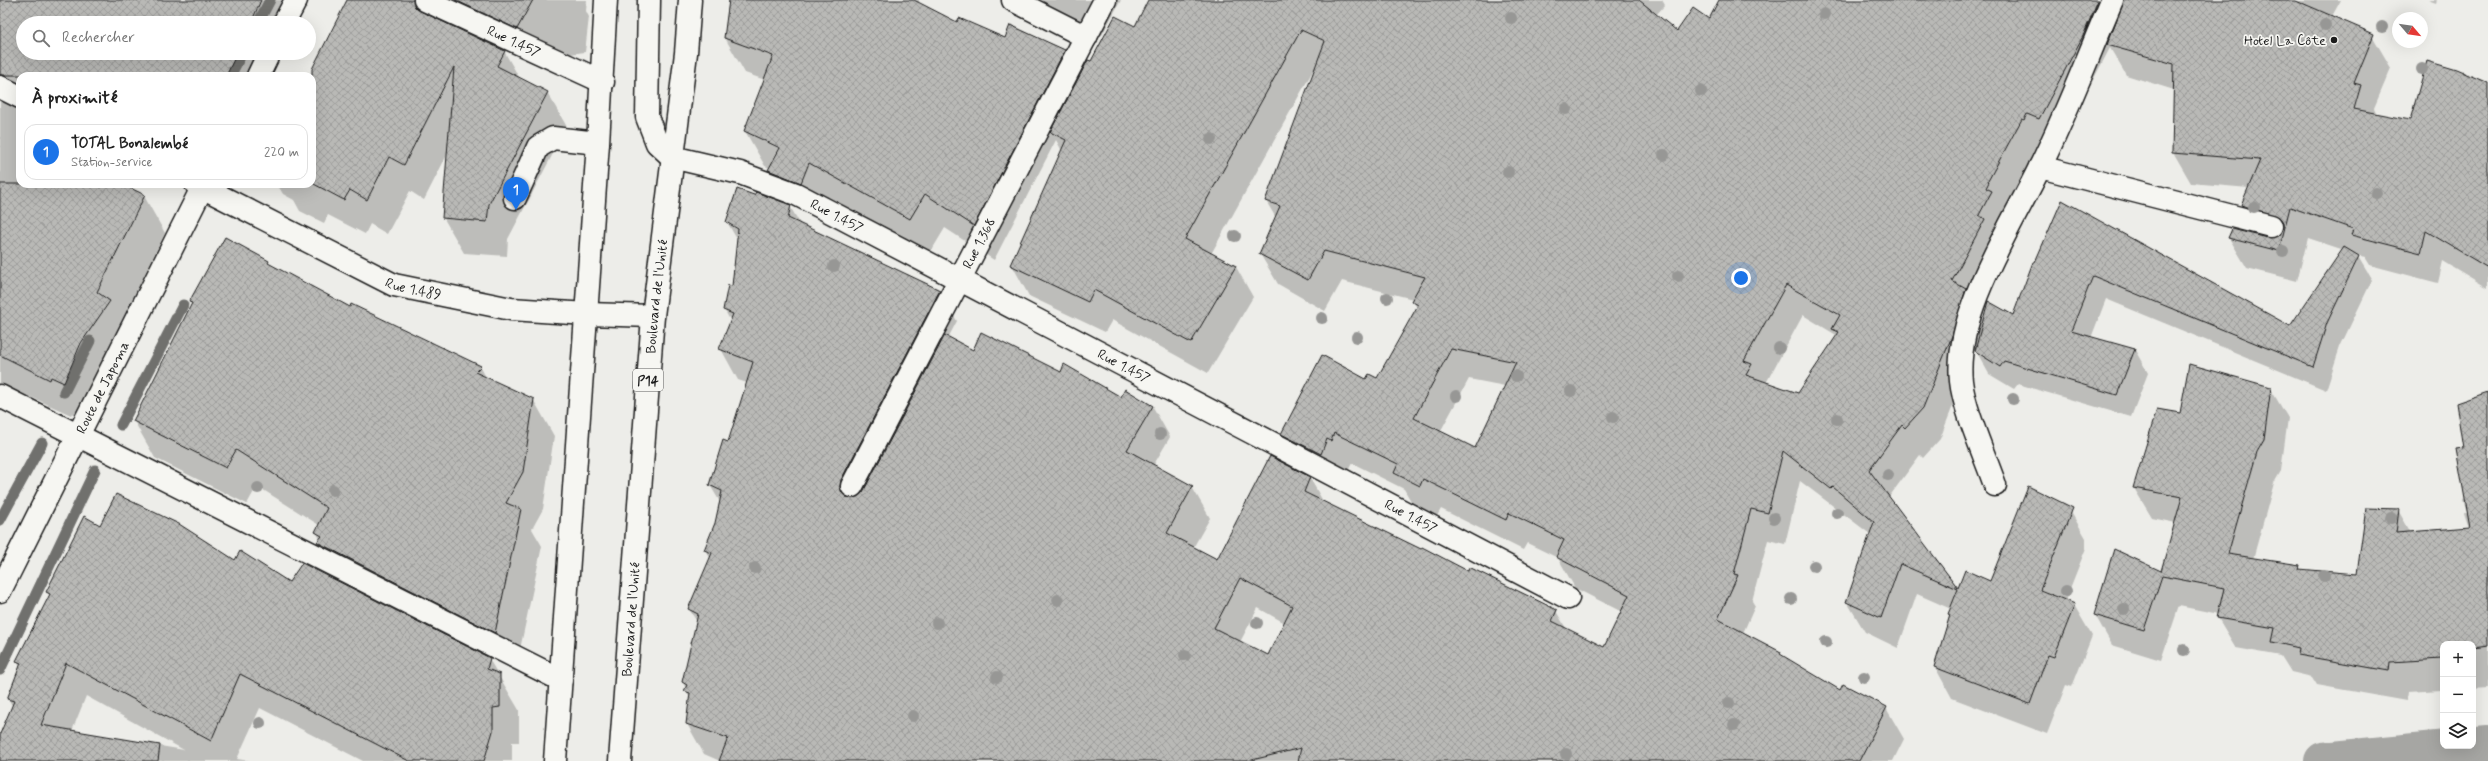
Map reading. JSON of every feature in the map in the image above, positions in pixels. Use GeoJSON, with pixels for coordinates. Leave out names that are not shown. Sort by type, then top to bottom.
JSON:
{"type":"FeatureCollection","features":[{"type":"Feature","properties":{"kind":"street"},"geometry":{"type":"LineString","coordinates":[[288,16],[296,0]]}},
{"type":"Feature","properties":{"kind":"street","name":"Rue 1.457"},"geometry":{"type":"LineString","coordinates":[[425,0],[602,82]]}},
{"type":"Feature","properties":{"kind":"street"},"geometry":{"type":"LineString","coordinates":[[555,761],[587,314],[606,0]]}},
{"type":"Feature","properties":{"kind":"street"},"geometry":{"type":"LineString","coordinates":[[649,0],[647,117],[657,143],[672,157]]}},
{"type":"Feature","properties":{"kind":"street","name":"Boulevard de l'Unité"},"geometry":{"type":"LineString","coordinates":[[620,761],[653,316],[686,53],[690,0]]}},
{"type":"Feature","properties":{"kind":"street"},"geometry":{"type":"LineString","coordinates":[[1013,0],[1086,37]]}},
{"type":"Feature","properties":{"kind":"street","name":"Rue 1.368"},"geometry":{"type":"LineString","coordinates":[[852,486],[1105,0]]}},
{"type":"Feature","properties":{"kind":"street"},"geometry":{"type":"LineString","coordinates":[[1995,485],[1961,381],[1961,358],[1970,312],[2016,212],[2040,167],[2112,0]]}},
{"type":"Feature","properties":{"kind":"street"},"geometry":{"type":"LineString","coordinates":[[260,72],[266,60]]}},
{"type":"Feature","properties":{"kind":"street"},"geometry":{"type":"LineString","coordinates":[[0,87],[16,94]]}},
{"type":"Feature","properties":{"kind":"street"},"geometry":{"type":"LineString","coordinates":[[515,198],[538,147],[553,138],[598,144]]}},
{"type":"Feature","properties":{"kind":"street","name":"Rue 1.457"},"geometry":{"type":"LineString","coordinates":[[672,157],[740,173],[796,194],[1568,598]]}},
{"type":"Feature","properties":{"kind":"street"},"geometry":{"type":"LineString","coordinates":[[2040,167],[2271,226]]}},
{"type":"Feature","properties":{"kind":"street","name":"Route de Japoma"},"geometry":{"type":"LineString","coordinates":[[0,591],[200,188]]}},
{"type":"Feature","properties":{"kind":"street","name":"Rue 1.489"},"geometry":{"type":"LineString","coordinates":[[207,188],[394,285],[511,309],[587,314],[653,316]]}},
{"type":"Feature","properties":{"kind":"street"},"geometry":{"type":"LineString","coordinates":[[0,396],[561,680]]}},
{"type":"Feature","properties":{"kind":"building"},"geometry":{"type":"Polygon","coordinates":[[[0,0],[261,0],[254,16],[16,16],[16,60],[234,60],[228,72],[16,72],[16,75],[0,75],[0,0]]]}},
{"type":"Feature","properties":{"kind":"building"},"geometry":{"type":"Polygon","coordinates":[[[347,0],[413,0],[415,7],[420,11],[505,51],[497,66],[548,92],[489,204],[487,222],[442,218],[454,67],[404,165],[389,157],[367,200],[350,190],[344,200],[316,185],[316,72],[312,72],[312,69],[347,0]]]}},
{"type":"Feature","properties":{"kind":"building"},"geometry":{"type":"Polygon","coordinates":[[[455,0],[533,0],[517,29],[455,0]]]}},
{"type":"Feature","properties":{"kind":"building"},"geometry":{"type":"Polygon","coordinates":[[[729,0],[914,0],[957,22],[959,18],[1005,38],[1010,25],[1065,50],[974,226],[925,194],[910,219],[809,163],[801,183],[768,170],[780,148],[744,131],[773,56],[724,38],[729,0]]]}},
{"type":"Feature","properties":{"kind":"building"},"geometry":{"type":"Polygon","coordinates":[[[1148,0],[1639,0],[1677,31],[1693,8],[1709,19],[1719,0],[2098,0],[2083,36],[2039,119],[2027,114],[2024,120],[2022,119],[1988,181],[1989,182],[1986,188],[1992,191],[1979,215],[1985,219],[1952,281],[1966,289],[1952,336],[1923,408],[1905,428],[1902,425],[1869,470],[1958,588],[1965,570],[1990,581],[2028,486],[2073,508],[2040,590],[2075,604],[2054,657],[2048,655],[2030,704],[1934,667],[1950,615],[1948,614],[1958,589],[1900,564],[1881,618],[1846,602],[1874,522],[1833,487],[1831,489],[1783,451],[1768,513],[1751,509],[1734,574],[1738,575],[1718,619],[1781,652],[1780,654],[1840,690],[1843,684],[1887,707],[1859,761],[1298,761],[1301,748],[1248,761],[719,761],[728,738],[686,724],[690,693],[684,691],[687,685],[682,682],[698,614],[688,609],[712,553],[704,550],[715,523],[722,491],[709,485],[723,440],[728,442],[753,362],[719,349],[733,314],[723,310],[728,285],[732,286],[738,229],[726,222],[737,189],[754,195],[756,192],[791,205],[788,218],[940,290],[841,480],[840,487],[846,497],[853,498],[863,492],[945,335],[973,350],[981,332],[1061,372],[1064,364],[1121,397],[1125,389],[1153,406],[1127,450],[1193,486],[1167,533],[1217,559],[1270,456],[1310,477],[1304,492],[1421,549],[1422,547],[1468,571],[1469,567],[1557,610],[1552,621],[1604,647],[1629,595],[1556,557],[1564,540],[1509,513],[1506,520],[1423,479],[1420,486],[1394,473],[1398,464],[1334,433],[1331,441],[1327,439],[1321,454],[1281,434],[1322,355],[1366,379],[1369,374],[1377,378],[1418,305],[1411,301],[1425,277],[1324,251],[1308,280],[1259,254],[1280,206],[1265,201],[1325,41],[1301,30],[1185,239],[1236,266],[1191,343],[1094,290],[1088,302],[1010,265],[1066,140],[1050,132],[1088,60],[1091,61],[1115,16],[1135,26],[1148,0]],[[1786,285],[1744,361],[1752,364],[1746,375],[1798,393],[1839,332],[1832,329],[1840,315],[1786,285]],[[1451,349],[1414,418],[1475,448],[1516,362],[1451,349]],[[1240,578],[1214,628],[1268,655],[1292,606],[1240,578]]]}},
{"type":"Feature","properties":{"kind":"building"},"geometry":{"type":"Polygon","coordinates":[[[2124,0],[2295,0],[2374,34],[2354,83],[2361,85],[2354,109],[2410,120],[2427,61],[2457,70],[2488,83],[2488,268],[2426,231],[2421,253],[2351,235],[2353,229],[2290,207],[2279,251],[2228,238],[2232,229],[2268,238],[2280,235],[2283,229],[2283,222],[2279,217],[2241,205],[2260,160],[2172,153],[2174,64],[2107,45],[2124,0]]]}},
{"type":"Feature","properties":{"kind":"building"},"geometry":{"type":"Polygon","coordinates":[[[0,184],[16,184],[16,188],[130,188],[145,195],[97,292],[110,301],[81,343],[64,383],[51,377],[50,380],[0,355],[0,184]]]}},
{"type":"Feature","properties":{"kind":"building"},"geometry":{"type":"Polygon","coordinates":[[[2062,200],[2290,326],[2344,247],[2359,256],[2327,323],[2313,367],[2093,276],[2071,331],[2135,349],[2117,395],[2004,361],[2000,367],[1975,351],[1988,301],[2013,315],[2033,262],[2035,262],[2062,200]]]}},
{"type":"Feature","properties":{"kind":"building"},"geometry":{"type":"Polygon","coordinates":[[[225,237],[269,261],[268,263],[350,307],[351,304],[481,366],[475,372],[534,399],[523,472],[506,503],[521,509],[495,633],[317,542],[322,536],[315,532],[327,508],[236,450],[226,468],[133,421],[192,303],[189,302],[225,237]]]}},
{"type":"Feature","properties":{"kind":"building"},"geometry":{"type":"Polygon","coordinates":[[[2189,364],[2271,387],[2264,440],[2257,452],[2228,554],[2300,565],[2299,569],[2357,574],[2366,508],[2399,509],[2396,533],[2470,527],[2456,449],[2463,448],[2456,403],[2488,392],[2488,645],[2476,647],[2476,641],[2440,641],[2440,659],[2390,662],[2389,671],[2298,655],[2299,648],[2272,642],[2275,628],[2217,618],[2224,588],[2162,576],[2144,630],[2094,615],[2114,549],[2161,571],[2182,497],[2133,488],[2157,409],[2180,413],[2189,364]]]}},
{"type":"Feature","properties":{"kind":"building"},"geometry":{"type":"Polygon","coordinates":[[[116,494],[179,524],[235,560],[240,551],[289,582],[302,563],[490,658],[487,669],[500,674],[500,707],[493,708],[493,731],[484,761],[409,761],[240,674],[211,741],[66,663],[41,725],[160,745],[158,761],[0,761],[0,734],[14,701],[7,699],[21,663],[16,661],[50,594],[46,592],[84,516],[100,525],[116,494]]]}},
{"type":"Feature","properties":{"kind":"waterway"},"geometry":{"type":"LineString","coordinates":[[262,16],[270,0]]}},
{"type":"Feature","properties":{"kind":"waterway"},"geometry":{"type":"LineString","coordinates":[[232,72],[238,60]]}},
{"type":"Feature","properties":{"kind":"waterway"},"geometry":{"type":"LineString","coordinates":[[121,425],[183,305]]}},
{"type":"Feature","properties":{"kind":"waterway"},"geometry":{"type":"LineString","coordinates":[[64,392],[90,341]]}},
{"type":"Feature","properties":{"kind":"waterway"},"geometry":{"type":"LineString","coordinates":[[0,520],[42,443]]}},
{"type":"Feature","properties":{"kind":"waterway"},"geometry":{"type":"LineString","coordinates":[[0,670],[95,470]]}},
{"type":"Feature","properties":{"kind":"waterway"},"geometry":{"type":"LineString","coordinates":[[2323,761],[2488,745]]}},
{"type":"Feature","properties":{"kind":"place","name":"Hotel La Côte"},"geometry":{"type":"Point","coordinates":[2334,40]}},
{"type":"Feature","properties":{"kind":"place","name":"TOTAL Bonalembé"},"geometry":{"type":"Point","coordinates":[516,210]}}]}
